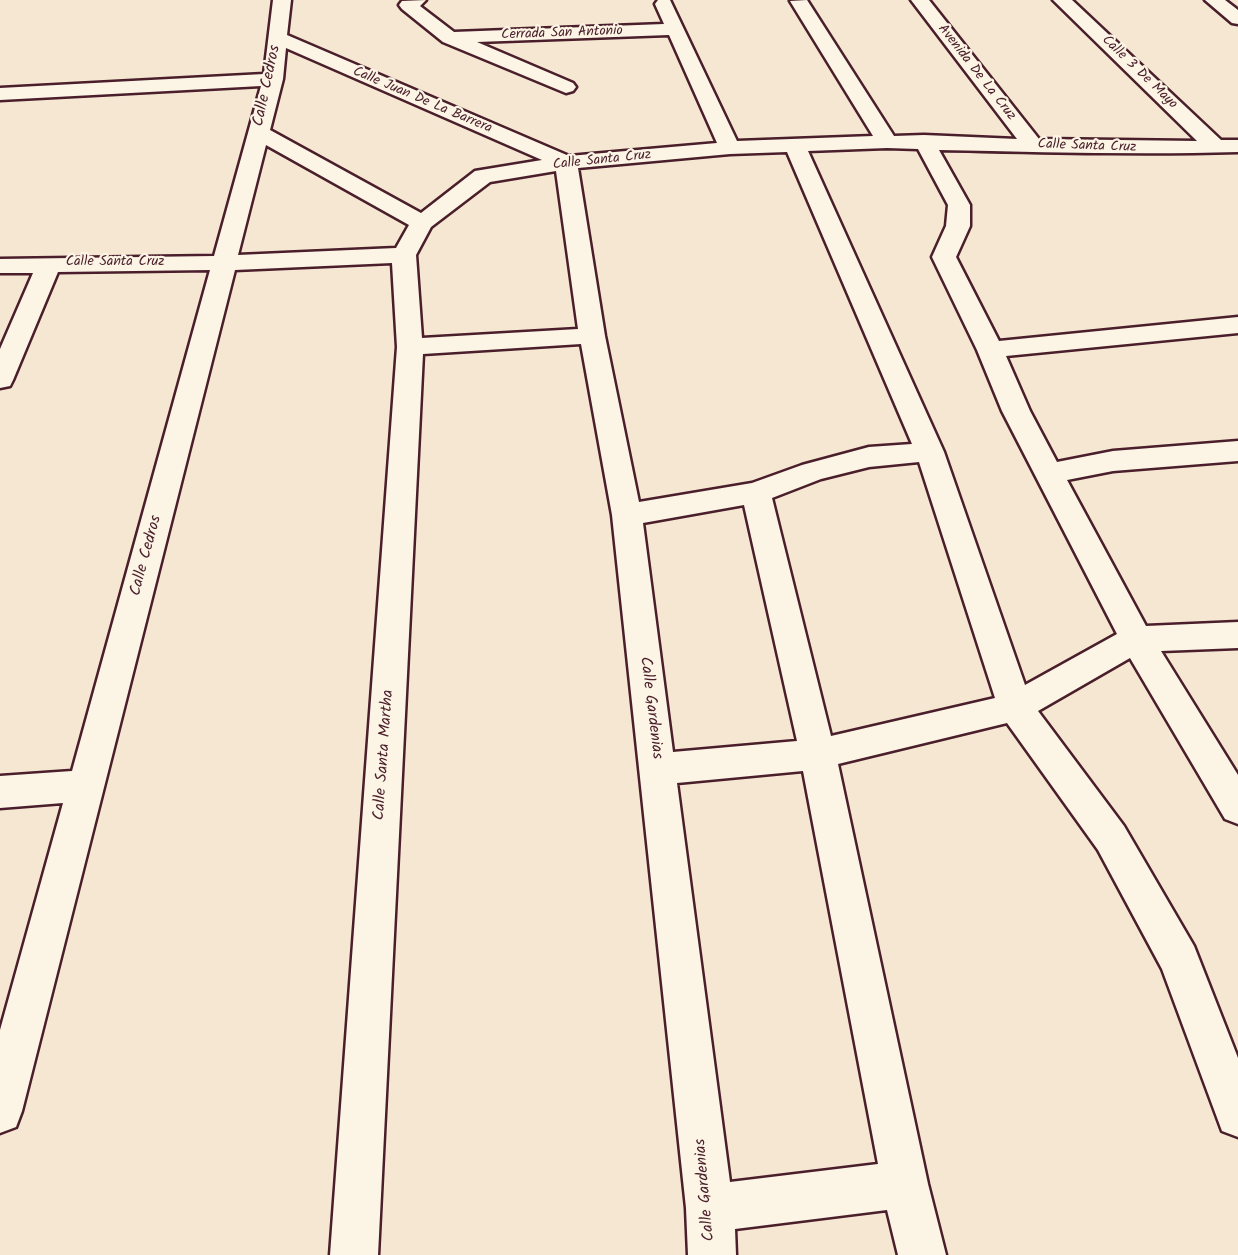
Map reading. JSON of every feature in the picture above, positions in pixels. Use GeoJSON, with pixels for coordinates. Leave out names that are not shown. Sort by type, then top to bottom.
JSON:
{"type":"FeatureCollection","features":[{"type":"Feature","properties":{"kind":"street","name":"Calle Cedros"},"geometry":{"type":"LineString","coordinates":[[0,1111],[273,79],[282,0]]}},
{"type":"Feature","properties":{"kind":"street"},"geometry":{"type":"LineString","coordinates":[[417,0],[408,5],[450,38],[566,87]]}},
{"type":"Feature","properties":{"kind":"street","name":"Avenida De La Cruz"},"geometry":{"type":"LineString","coordinates":[[920,0],[1033,145]]}},
{"type":"Feature","properties":{"kind":"street","name":"Calle 3 De Mayo"},"geometry":{"type":"LineString","coordinates":[[1062,0],[1216,147]]}},
{"type":"Feature","properties":{"kind":"street"},"geometry":{"type":"LineString","coordinates":[[1214,0],[1238,19]]}},
{"type":"Feature","properties":{"kind":"street"},"geometry":{"type":"LineString","coordinates":[[799,1],[887,142]]}},
{"type":"Feature","properties":{"kind":"street"},"geometry":{"type":"LineString","coordinates":[[664,4],[730,148]]}},
{"type":"Feature","properties":{"kind":"street","name":"Cerrada San Antonio"},"geometry":{"type":"LineString","coordinates":[[450,38],[674,29]]}},
{"type":"Feature","properties":{"kind":"street","name":"Calle Juan De La Barrera"},"geometry":{"type":"LineString","coordinates":[[278,38],[566,163]]}},
{"type":"Feature","properties":{"kind":"street"},"geometry":{"type":"LineString","coordinates":[[0,94],[273,79]]}},
{"type":"Feature","properties":{"kind":"street"},"geometry":{"type":"LineString","coordinates":[[259,132],[422,223]]}},
{"type":"Feature","properties":{"kind":"street"},"geometry":{"type":"LineString","coordinates":[[924,141],[959,205],[958,226],[944,257],[990,350],[1016,411],[1136,639],[1238,808]]}},
{"type":"Feature","properties":{"kind":"street","name":"Calle Santa Cruz"},"geometry":{"type":"LineString","coordinates":[[0,266],[224,263],[404,255],[422,223],[483,176],[566,163],[730,148],[924,141],[1150,148],[1238,146]]}},
{"type":"Feature","properties":{"kind":"street"},"geometry":{"type":"LineString","coordinates":[[795,146],[930,452],[1015,707],[1111,838],[1179,960],[1238,1115]]}},
{"type":"Feature","properties":{"kind":"street","name":"Calle Gardenias"},"geometry":{"type":"LineString","coordinates":[[566,163],[592,336],[627,515],[710,1209],[712,1255]]}},
{"type":"Feature","properties":{"kind":"street","name":"Calle Santa Martha"},"geometry":{"type":"LineString","coordinates":[[354,1255],[410,347],[404,255]]}},
{"type":"Feature","properties":{"kind":"street"},"geometry":{"type":"LineString","coordinates":[[0,380],[49,264]]}},
{"type":"Feature","properties":{"kind":"street"},"geometry":{"type":"LineString","coordinates":[[990,350],[1238,325]]}},
{"type":"Feature","properties":{"kind":"street"},"geometry":{"type":"LineString","coordinates":[[410,347],[592,336]]}},
{"type":"Feature","properties":{"kind":"street"},"geometry":{"type":"LineString","coordinates":[[1049,473],[1113,461],[1238,451]]}},
{"type":"Feature","properties":{"kind":"street"},"geometry":{"type":"LineString","coordinates":[[627,515],[756,493],[812,472],[869,457],[930,452]]}},
{"type":"Feature","properties":{"kind":"street"},"geometry":{"type":"LineString","coordinates":[[756,493],[818,754],[905,1184],[922,1255]]}},
{"type":"Feature","properties":{"kind":"street"},"geometry":{"type":"LineString","coordinates":[[658,770],[818,754],[1015,707],[1136,639],[1238,635]]}},
{"type":"Feature","properties":{"kind":"street"},"geometry":{"type":"LineString","coordinates":[[0,792],[86,786]]}},
{"type":"Feature","properties":{"kind":"street"},"geometry":{"type":"LineString","coordinates":[[710,1209],[905,1184]]}}]}
